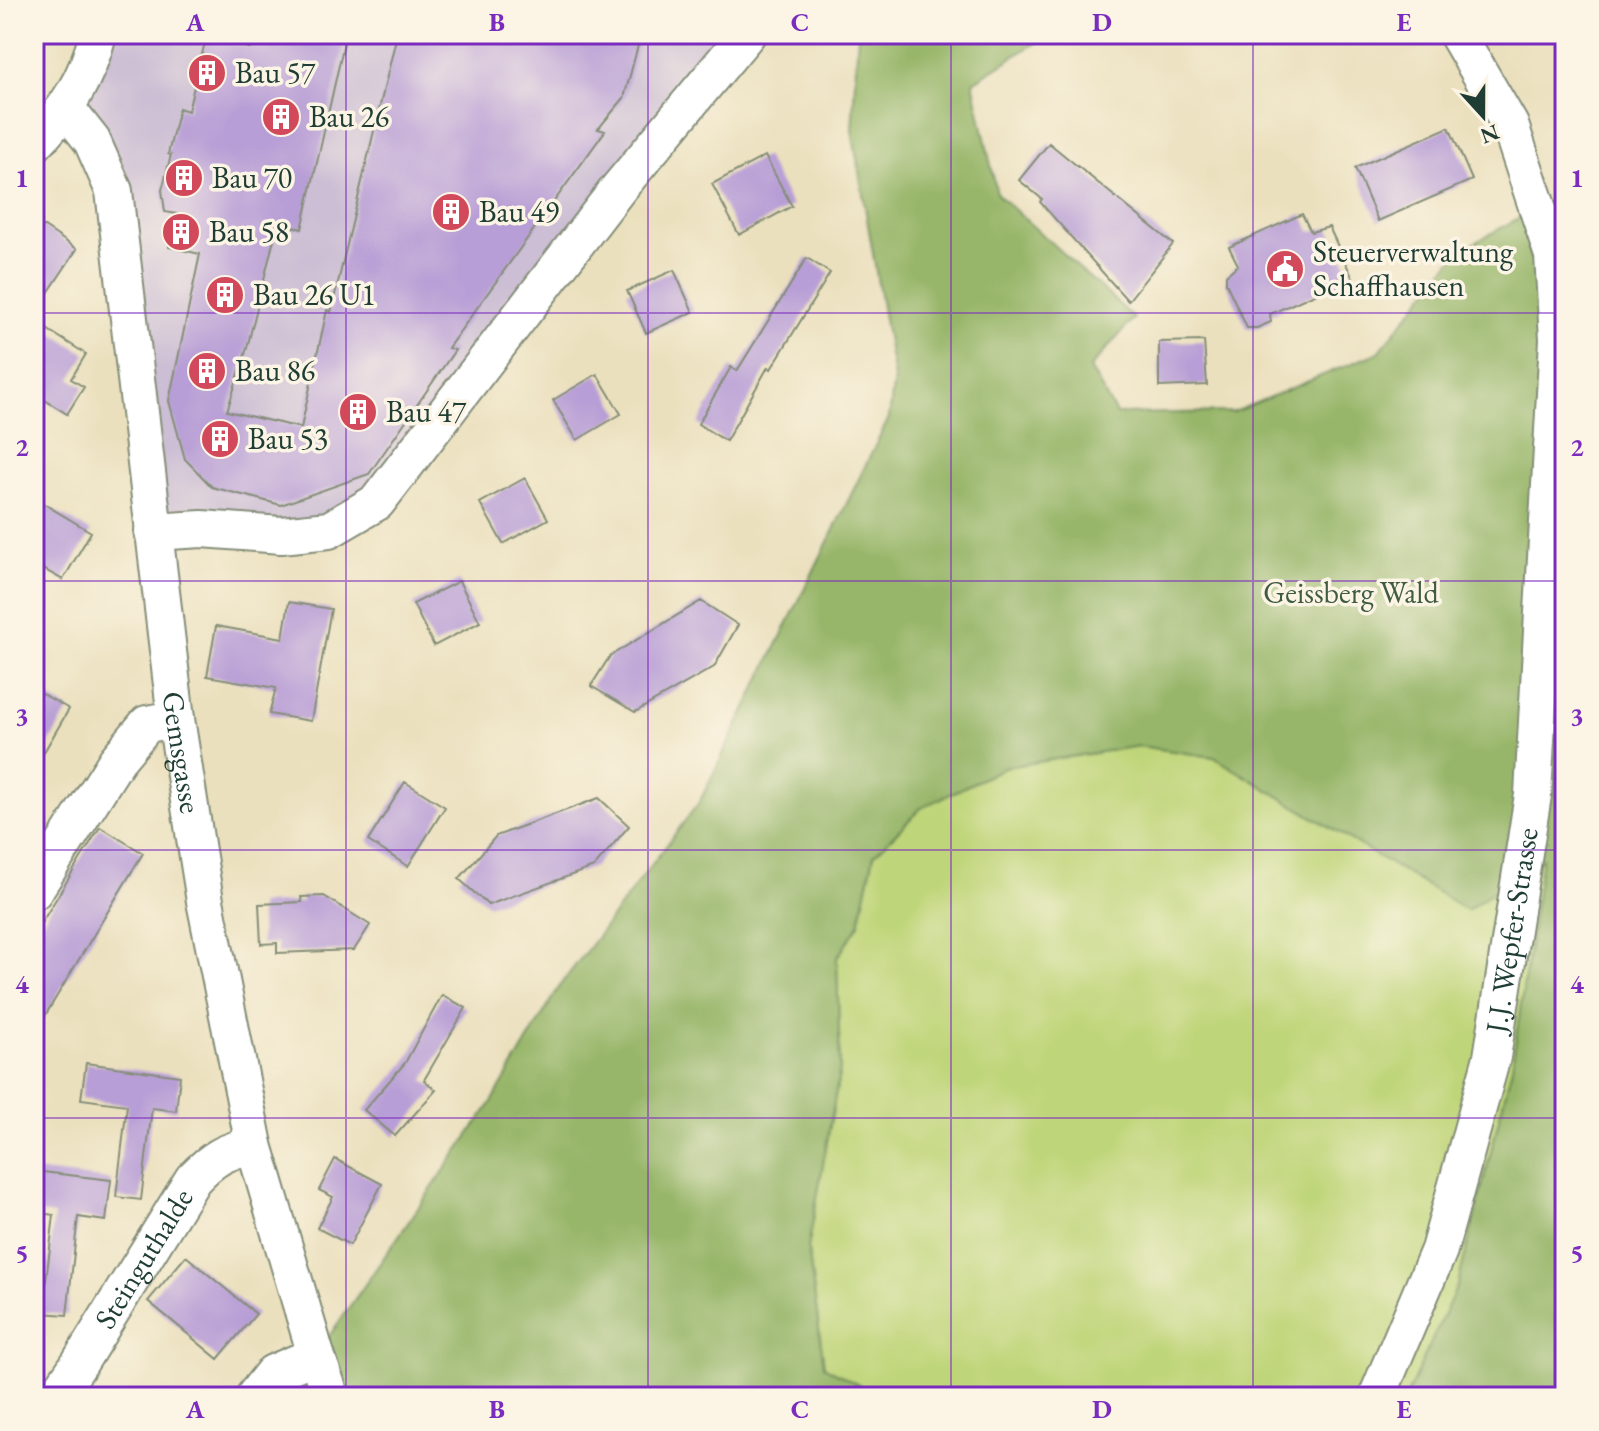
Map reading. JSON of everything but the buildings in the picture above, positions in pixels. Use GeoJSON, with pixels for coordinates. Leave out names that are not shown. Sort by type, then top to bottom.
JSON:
{"type":"FeatureCollection","features":[{"type":"Feature","properties":{"kind":"street"},"geometry":{"type":"LineString","coordinates":[[34,144],[66,108],[90,63],[98,34]]}},
{"type":"Feature","properties":{"kind":"street"},"geometry":{"type":"LineString","coordinates":[[153,532],[202,529],[281,535],[329,530],[377,502],[618,189],[747,34]]}},
{"type":"Feature","properties":{"kind":"street","name":"J.J. Wepfer-Strasse"},"geometry":{"type":"LineString","coordinates":[[1377,1397],[1439,1250],[1492,1057],[1533,795],[1558,339],[1553,255],[1510,125],[1457,34]]}},
{"type":"Feature","properties":{"kind":"street","name":"Gemsgasse"},"geometry":{"type":"LineString","coordinates":[[66,108],[92,141],[114,191],[176,719],[205,901],[254,1145],[331,1397]]}},
{"type":"Feature","properties":{"kind":"street"},"geometry":{"type":"LineString","coordinates":[[34,891],[117,760],[147,724],[176,719]]}},
{"type":"Feature","properties":{"kind":"street","name":"Steinguthalde"},"geometry":{"type":"LineString","coordinates":[[56,1397],[193,1179],[211,1160],[232,1149],[254,1145]]}},
{"type":"Feature","properties":{"kind":"street"},"geometry":{"type":"LineString","coordinates":[[254,1397],[273,1373],[316,1355]]}},
{"type":"Feature","properties":{"kind":"shaded area"},"geometry":{"type":"Polygon","coordinates":[[[98,34],[747,34],[377,502],[329,530],[153,532],[139,414],[76,92],[98,34]]]}},
{"type":"Feature","properties":{"kind":"green space","name":"Geissberg Wald"},"geometry":{"type":"Polygon","coordinates":[[[858,34],[1050,34],[973,82],[997,194],[1134,318],[1090,368],[1116,414],[1234,412],[1379,352],[1458,252],[1565,192],[1565,1397],[1406,1397],[1458,1284],[1512,1067],[1542,858],[1467,910],[1214,757],[1139,746],[1005,767],[921,808],[874,855],[859,924],[837,958],[840,1069],[808,1248],[824,1366],[880,1397],[331,1397],[316,1355],[492,1102],[559,987],[700,801],[889,418],[894,378],[852,130],[858,34]]]}},
{"type":"Feature","properties":{"kind":"green space"},"geometry":{"type":"Polygon","coordinates":[[[1139,746],[1214,757],[1467,910],[1542,857],[1512,1067],[1458,1284],[1406,1397],[880,1397],[824,1366],[808,1248],[840,1069],[837,958],[859,924],[874,855],[921,808],[1005,767],[1139,746]]]}},
{"type":"Feature","properties":{"kind":"place","name":"Bau 57"},"geometry":{"type":"Point","coordinates":[207,73]}},
{"type":"Feature","properties":{"kind":"place","name":"Bau 26"},"geometry":{"type":"Point","coordinates":[281,117]}},
{"type":"Feature","properties":{"kind":"place","name":"Bau 70"},"geometry":{"type":"Point","coordinates":[184,178]}},
{"type":"Feature","properties":{"kind":"place","name":"Bau 49"},"geometry":{"type":"Point","coordinates":[451,212]}},
{"type":"Feature","properties":{"kind":"place","name":"Bau 58"},"geometry":{"type":"Point","coordinates":[181,232]}},
{"type":"Feature","properties":{"kind":"place","name":"Steuerverwaltung Schaffhausen"},"geometry":{"type":"Point","coordinates":[1285,269]}},
{"type":"Feature","properties":{"kind":"place","name":"Bau 26 U1"},"geometry":{"type":"Point","coordinates":[225,295]}},
{"type":"Feature","properties":{"kind":"place","name":"Bau 86"},"geometry":{"type":"Point","coordinates":[207,371]}},
{"type":"Feature","properties":{"kind":"place","name":"Bau 47"},"geometry":{"type":"Point","coordinates":[358,412]}},
{"type":"Feature","properties":{"kind":"place","name":"Bau 53"},"geometry":{"type":"Point","coordinates":[220,439]}}]}
